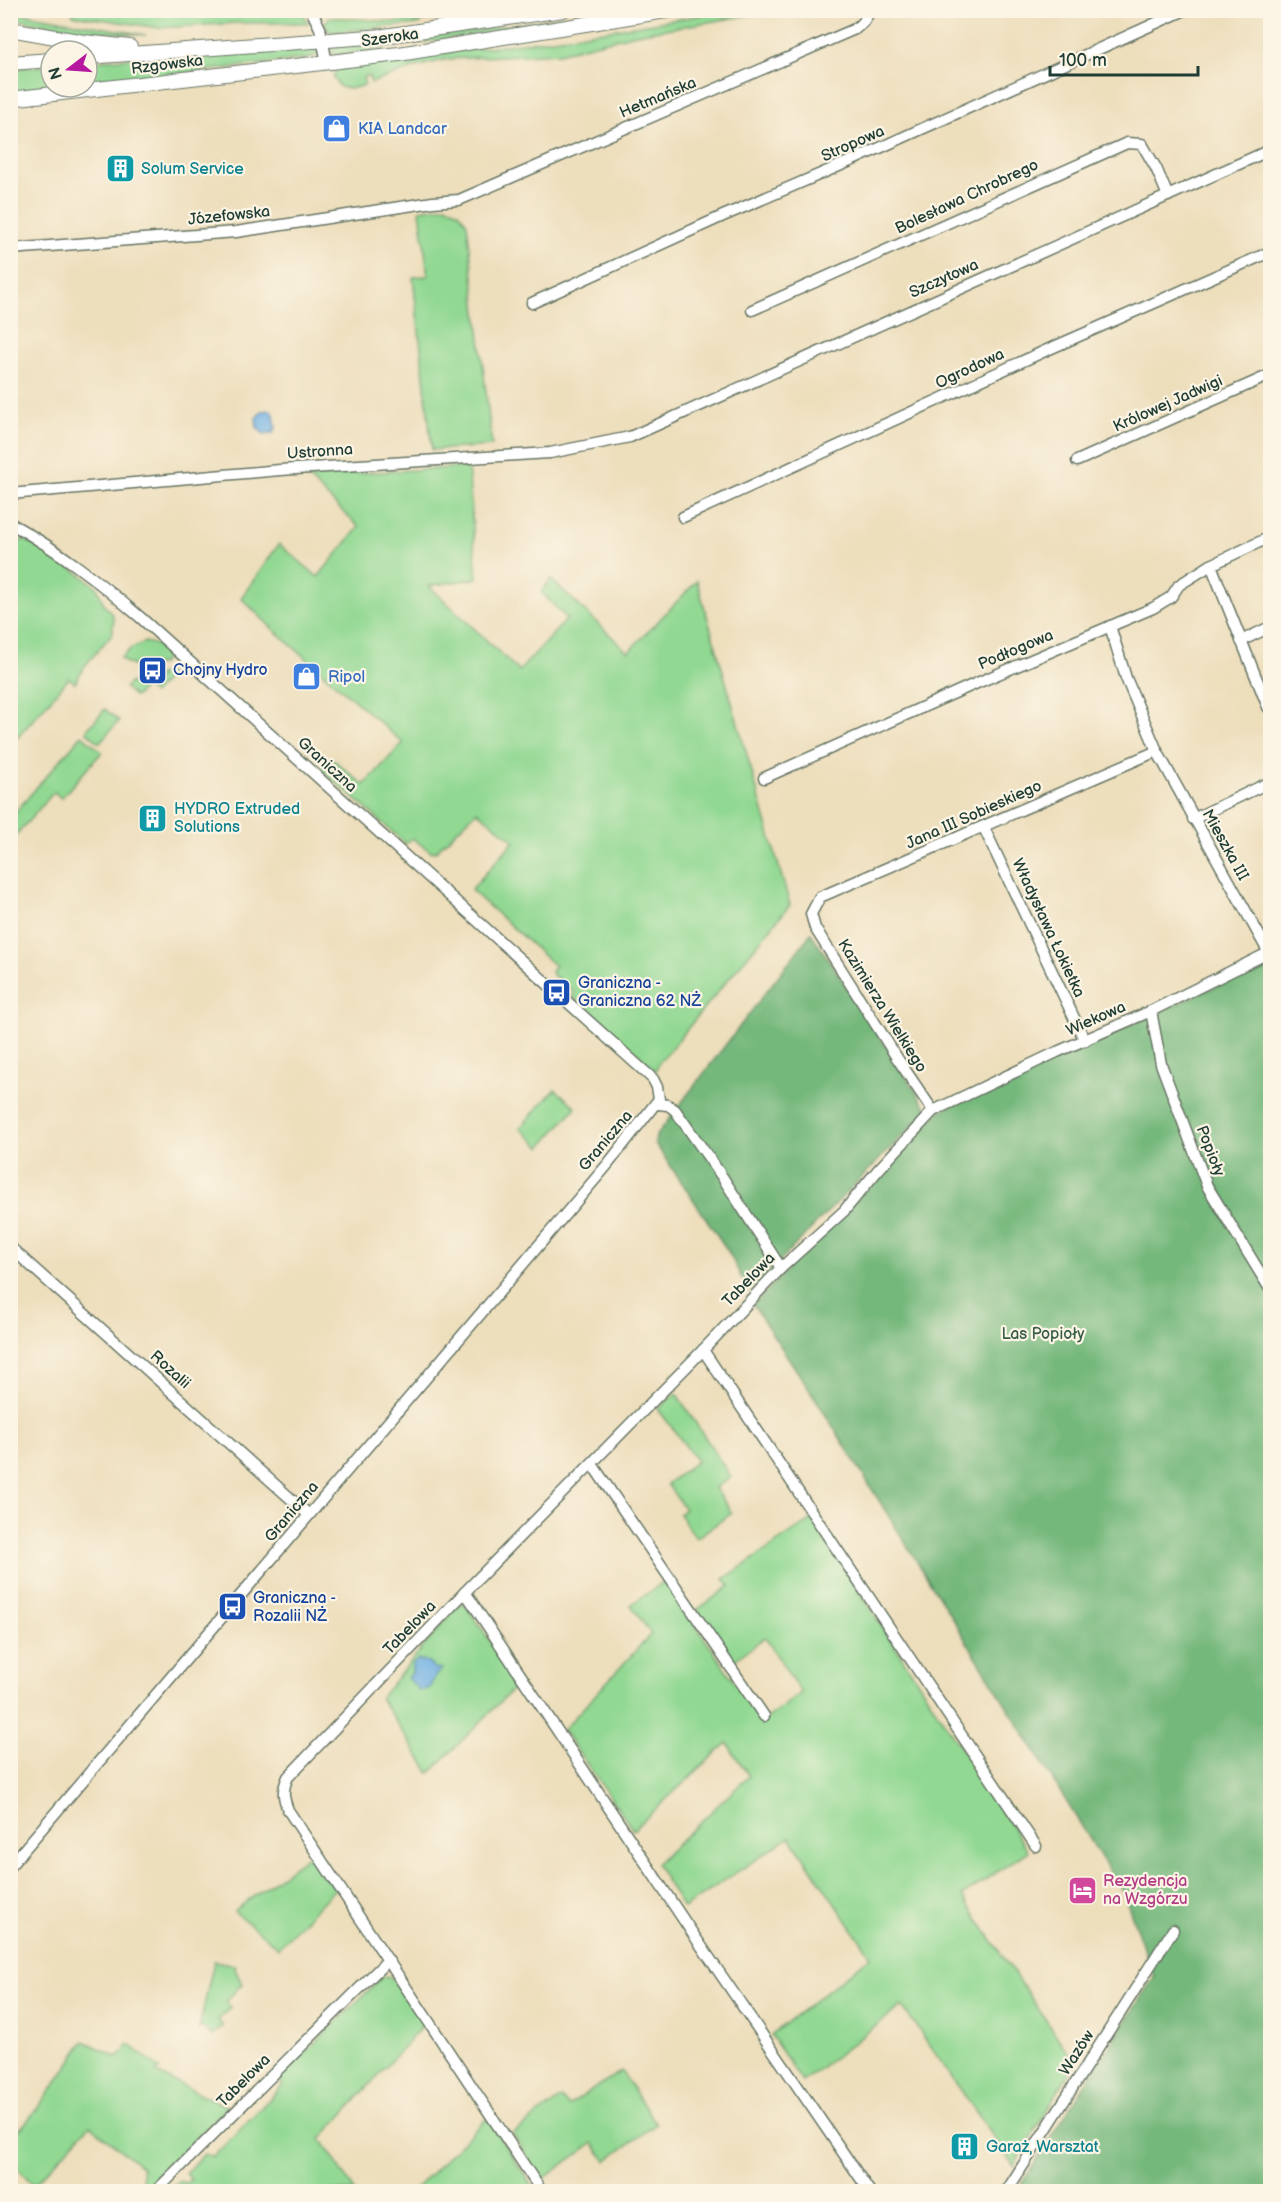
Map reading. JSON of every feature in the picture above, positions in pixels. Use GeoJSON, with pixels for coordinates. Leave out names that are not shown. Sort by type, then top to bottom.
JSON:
{"type":"FeatureCollection","features":[{"type":"Feature","properties":{"kind":"main road","name":"Szeroka"},"geometry":{"type":"LineString","coordinates":[[323,40],[419,32],[563,10]]}},
{"type":"Feature","properties":{"kind":"main road","name":"Szeroka"},"geometry":{"type":"LineString","coordinates":[[327,63],[399,54],[672,10]]}},
{"type":"Feature","properties":{"kind":"main road"},"geometry":{"type":"LineString","coordinates":[[10,29],[94,43],[177,49]]}},
{"type":"Feature","properties":{"kind":"main road","name":"Rzgowska"},"geometry":{"type":"LineString","coordinates":[[99,56],[323,40]]}},
{"type":"Feature","properties":{"kind":"main road"},"geometry":{"type":"LineString","coordinates":[[10,63],[39,61]]}},
{"type":"Feature","properties":{"kind":"main road","name":"Rzgowska"},"geometry":{"type":"LineString","coordinates":[[10,99],[327,63]]}},
{"type":"Feature","properties":{"kind":"street"},"geometry":{"type":"LineString","coordinates":[[311,10],[320,28],[327,63]]}},
{"type":"Feature","properties":{"kind":"street","name":"Hetmańska"},"geometry":{"type":"LineString","coordinates":[[450,201],[459,200],[522,174],[855,29],[871,10]]}},
{"type":"Feature","properties":{"kind":"street","name":"Stropowa"},"geometry":{"type":"LineString","coordinates":[[532,303],[1185,10]]}},
{"type":"Feature","properties":{"kind":"street","name":"Bolesława Chrobrego"},"geometry":{"type":"LineString","coordinates":[[752,310],[1127,142],[1142,144],[1168,196]]}},
{"type":"Feature","properties":{"kind":"street","name":"Szczytowa"},"geometry":{"type":"LineString","coordinates":[[630,436],[1270,150]]}},
{"type":"Feature","properties":{"kind":"street","name":"Józefowska"},"geometry":{"type":"LineString","coordinates":[[10,249],[236,232],[450,201]]}},
{"type":"Feature","properties":{"kind":"street","name":"Ogrodowa"},"geometry":{"type":"LineString","coordinates":[[683,517],[1047,350],[1270,252]]}},
{"type":"Feature","properties":{"kind":"street","name":"Królowej Jadwigi"},"geometry":{"type":"LineString","coordinates":[[1077,461],[1270,375]]}},
{"type":"Feature","properties":{"kind":"street","name":"Ustronna"},"geometry":{"type":"LineString","coordinates":[[10,494],[280,470],[550,453],[630,436]]}},
{"type":"Feature","properties":{"kind":"street","name":"Graniczna"},"geometry":{"type":"LineString","coordinates":[[10,523],[56,549],[95,578],[653,1079],[659,1094],[657,1104],[10,1866]]}},
{"type":"Feature","properties":{"kind":"street","name":"Podłogowa"},"geometry":{"type":"LineString","coordinates":[[764,778],[1153,608],[1171,597],[1179,585],[1211,565],[1270,537]]}},
{"type":"Feature","properties":{"kind":"street"},"geometry":{"type":"LineString","coordinates":[[1211,565],[1268,707]]}},
{"type":"Feature","properties":{"kind":"street","name":"Mieszka III"},"geometry":{"type":"LineString","coordinates":[[1110,626],[1125,678],[1157,751],[1270,952]]}},
{"type":"Feature","properties":{"kind":"street"},"geometry":{"type":"LineString","coordinates":[[1241,641],[1270,627]]}},
{"type":"Feature","properties":{"kind":"street","name":"Jana III Sobieskiego"},"geometry":{"type":"LineString","coordinates":[[811,914],[820,897],[984,828],[1157,751]]}},
{"type":"Feature","properties":{"kind":"street"},"geometry":{"type":"LineString","coordinates":[[1194,819],[1270,782]]}},
{"type":"Feature","properties":{"kind":"street","name":"Władysława Łokietka"},"geometry":{"type":"LineString","coordinates":[[984,828],[1085,1041]]}},
{"type":"Feature","properties":{"kind":"street","name":"Kazimierza Wielkiego"},"geometry":{"type":"LineString","coordinates":[[811,914],[815,928],[933,1111]]}},
{"type":"Feature","properties":{"kind":"street","name":"Wiekowa"},"geometry":{"type":"LineString","coordinates":[[933,1111],[1057,1052],[1151,1011],[1270,952]]}},
{"type":"Feature","properties":{"kind":"street","name":"Popioły"},"geometry":{"type":"LineString","coordinates":[[1151,1011],[1161,1064],[1207,1186],[1270,1289]]}},
{"type":"Feature","properties":{"kind":"street"},"geometry":{"type":"LineString","coordinates":[[657,1104],[668,1105],[675,1110],[721,1174],[781,1268]]}},
{"type":"Feature","properties":{"kind":"street","name":"Tabelowa"},"geometry":{"type":"LineString","coordinates":[[155,2192],[387,1960],[288,1810],[283,1789],[294,1770],[781,1268],[844,1211],[878,1170],[933,1111]]}},
{"type":"Feature","properties":{"kind":"street","name":"Rozalii"},"geometry":{"type":"LineString","coordinates":[[10,1247],[309,1515]]}},
{"type":"Feature","properties":{"kind":"street"},"geometry":{"type":"LineString","coordinates":[[703,1350],[1036,1846]]}},
{"type":"Feature","properties":{"kind":"street"},"geometry":{"type":"LineString","coordinates":[[592,1464],[764,1716]]}},
{"type":"Feature","properties":{"kind":"street"},"geometry":{"type":"LineString","coordinates":[[465,1592],[693,1934],[870,2192]]}},
{"type":"Feature","properties":{"kind":"street","name":"Wazów"},"geometry":{"type":"LineString","coordinates":[[1006,2192],[1173,1930]]}},
{"type":"Feature","properties":{"kind":"street"},"geometry":{"type":"LineString","coordinates":[[387,1960],[542,2192]]}},
{"type":"Feature","properties":{"kind":"green space"},"geometry":{"type":"Polygon","coordinates":[[[72,11],[302,11],[308,23],[238,23],[160,28],[73,15],[72,11]]]}},
{"type":"Feature","properties":{"kind":"green space"},"geometry":{"type":"Polygon","coordinates":[[[603,11],[629,11],[345,54],[334,54],[331,50],[334,45],[465,32],[603,11]]]}},
{"type":"Feature","properties":{"kind":"green space"},"geometry":{"type":"Polygon","coordinates":[[[728,11],[775,11],[636,34],[559,53],[448,59],[419,66],[371,83],[369,76],[363,77],[365,85],[350,89],[340,87],[333,77],[337,67],[560,38],[728,11]]]}},
{"type":"Feature","properties":{"kind":"green space"},"geometry":{"type":"Polygon","coordinates":[[[13,12],[146,35],[84,31],[15,19],[13,12]]]}},
{"type":"Feature","properties":{"kind":"green space"},"geometry":{"type":"Polygon","coordinates":[[[437,14],[437,17],[420,22],[420,24],[332,32],[324,24],[329,17],[396,22],[437,14]]]}},
{"type":"Feature","properties":{"kind":"green space"},"geometry":{"type":"Polygon","coordinates":[[[315,47],[318,51],[318,54],[311,58],[99,84],[99,60],[315,47]]]}},
{"type":"Feature","properties":{"kind":"green space"},"geometry":{"type":"Polygon","coordinates":[[[39,66],[39,91],[11,94],[10,69],[39,66]]]}},
{"type":"Feature","properties":{"kind":"green space"},"geometry":{"type":"Polygon","coordinates":[[[446,206],[459,212],[467,223],[492,446],[432,450],[413,277],[428,276],[420,210],[446,206]]]}},
{"type":"Feature","properties":{"kind":"green space"},"geometry":{"type":"Polygon","coordinates":[[[468,467],[477,578],[429,586],[519,671],[567,619],[541,592],[551,579],[628,652],[697,581],[790,905],[658,1064],[656,1071],[572,996],[574,992],[553,975],[551,971],[555,966],[471,890],[514,841],[477,811],[436,851],[431,852],[412,838],[406,844],[320,768],[331,758],[364,785],[403,743],[276,632],[241,598],[279,544],[318,577],[359,527],[306,476],[468,467]]]}},
{"type":"Feature","properties":{"kind":"green space"},"geometry":{"type":"Polygon","coordinates":[[[23,539],[61,561],[96,586],[114,620],[112,634],[84,667],[75,683],[69,678],[11,745],[11,552],[23,539]]]}},
{"type":"Feature","properties":{"kind":"green space"},"geometry":{"type":"Polygon","coordinates":[[[145,642],[161,646],[166,655],[163,663],[135,667],[121,658],[130,649],[145,642]]]}},
{"type":"Feature","properties":{"kind":"green space"},"geometry":{"type":"Polygon","coordinates":[[[171,674],[153,694],[145,687],[135,697],[125,688],[128,684],[149,677],[151,680],[159,678],[158,675],[171,674]]]}},
{"type":"Feature","properties":{"kind":"green space"},"geometry":{"type":"Polygon","coordinates":[[[105,709],[119,721],[99,743],[86,731],[105,709]]]}},
{"type":"Feature","properties":{"kind":"green space"},"geometry":{"type":"Polygon","coordinates":[[[82,735],[102,752],[61,798],[54,792],[11,841],[11,817],[82,735]]]}},
{"type":"Feature","properties":{"kind":"green space"},"geometry":{"type":"Polygon","coordinates":[[[811,933],[928,1110],[749,1292],[728,1251],[655,1143],[656,1136],[811,933]]]}},
{"type":"Feature","properties":{"kind":"green space","name":"Las Popioły"},"geometry":{"type":"Polygon","coordinates":[[[1270,962],[1270,2191],[1017,2191],[1154,1977],[1124,1894],[817,1401],[753,1305],[941,1110],[1270,962]]]}},
{"type":"Feature","properties":{"kind":"green space"},"geometry":{"type":"Polygon","coordinates":[[[555,1089],[576,1107],[541,1147],[520,1128],[555,1089]]]}},
{"type":"Feature","properties":{"kind":"green space"},"geometry":{"type":"Polygon","coordinates":[[[676,1393],[731,1477],[715,1488],[732,1513],[696,1538],[679,1514],[685,1509],[667,1484],[697,1461],[658,1409],[676,1393]]]}},
{"type":"Feature","properties":{"kind":"green space"},"geometry":{"type":"Polygon","coordinates":[[[812,1519],[1028,1851],[962,1896],[1075,2063],[1014,2166],[902,2006],[802,2082],[771,2035],[871,1956],[790,1837],[683,1908],[656,1864],[749,1776],[727,1743],[633,1830],[563,1730],[651,1634],[631,1605],[665,1581],[762,1722],[801,1693],[765,1637],[731,1663],[697,1610],[730,1586],[724,1579],[812,1519]]]}},
{"type":"Feature","properties":{"kind":"green space"},"geometry":{"type":"Polygon","coordinates":[[[464,1603],[519,1683],[430,1773],[380,1698],[459,1605],[464,1603]]]}},
{"type":"Feature","properties":{"kind":"green space"},"geometry":{"type":"Polygon","coordinates":[[[312,1853],[335,1889],[278,1948],[234,1911],[312,1853]]]}},
{"type":"Feature","properties":{"kind":"green space"},"geometry":{"type":"Polygon","coordinates":[[[214,1961],[236,1965],[235,1969],[242,1984],[225,2002],[231,2008],[218,2020],[223,2026],[212,2036],[202,2026],[199,2029],[214,1961]]]}},
{"type":"Feature","properties":{"kind":"green space"},"geometry":{"type":"Polygon","coordinates":[[[382,1977],[392,1978],[424,2024],[321,2139],[355,2191],[172,2191],[170,2188],[179,2181],[185,2183],[191,2180],[186,2173],[204,2154],[213,2157],[283,2085],[278,2080],[382,1977]]]}},
{"type":"Feature","properties":{"kind":"green space"},"geometry":{"type":"Polygon","coordinates":[[[84,2041],[118,2057],[129,2044],[160,2069],[156,2073],[228,2107],[143,2191],[142,2167],[90,2125],[34,2185],[11,2162],[11,2139],[41,2104],[84,2041]]]}},
{"type":"Feature","properties":{"kind":"green space"},"geometry":{"type":"Polygon","coordinates":[[[621,2071],[656,2124],[606,2161],[593,2143],[542,2180],[513,2134],[561,2098],[568,2106],[621,2071]]]}},
{"type":"Feature","properties":{"kind":"green space"},"geometry":{"type":"Polygon","coordinates":[[[487,2118],[536,2192],[412,2192],[487,2118]]]}},
{"type":"Feature","properties":{"kind":"water"},"geometry":{"type":"Polygon","coordinates":[[[270,410],[274,414],[276,428],[273,433],[264,434],[257,428],[256,418],[262,411],[270,410]]]}},
{"type":"Feature","properties":{"kind":"water"},"geometry":{"type":"Polygon","coordinates":[[[418,1660],[427,1662],[434,1668],[442,1669],[429,1688],[419,1691],[407,1678],[412,1673],[412,1665],[418,1660]]]}},
{"type":"Feature","properties":{"kind":"place","name":"KIA Landcar"},"geometry":{"type":"Point","coordinates":[337,129]}},
{"type":"Feature","properties":{"kind":"place","name":"Solum Service"},"geometry":{"type":"Point","coordinates":[120,169]}},
{"type":"Feature","properties":{"kind":"place","name":"Chojny Hydro"},"geometry":{"type":"Point","coordinates":[152,670]}},
{"type":"Feature","properties":{"kind":"place","name":"Ripol"},"geometry":{"type":"Point","coordinates":[307,677]}},
{"type":"Feature","properties":{"kind":"place","name":"HYDRO Extruded Solutions"},"geometry":{"type":"Point","coordinates":[153,818]}},
{"type":"Feature","properties":{"kind":"place","name":"Graniczna - Graniczna 62 NŻ"},"geometry":{"type":"Point","coordinates":[557,992]}},
{"type":"Feature","properties":{"kind":"place","name":"Graniczna - Rozalii NŻ"},"geometry":{"type":"Point","coordinates":[232,1607]}},
{"type":"Feature","properties":{"kind":"place","name":"Rezydencja na Wzgórzu"},"geometry":{"type":"Point","coordinates":[1082,1890]}},
{"type":"Feature","properties":{"kind":"place","name":"Garaż, Warsztat"},"geometry":{"type":"Point","coordinates":[965,2147]}}]}
